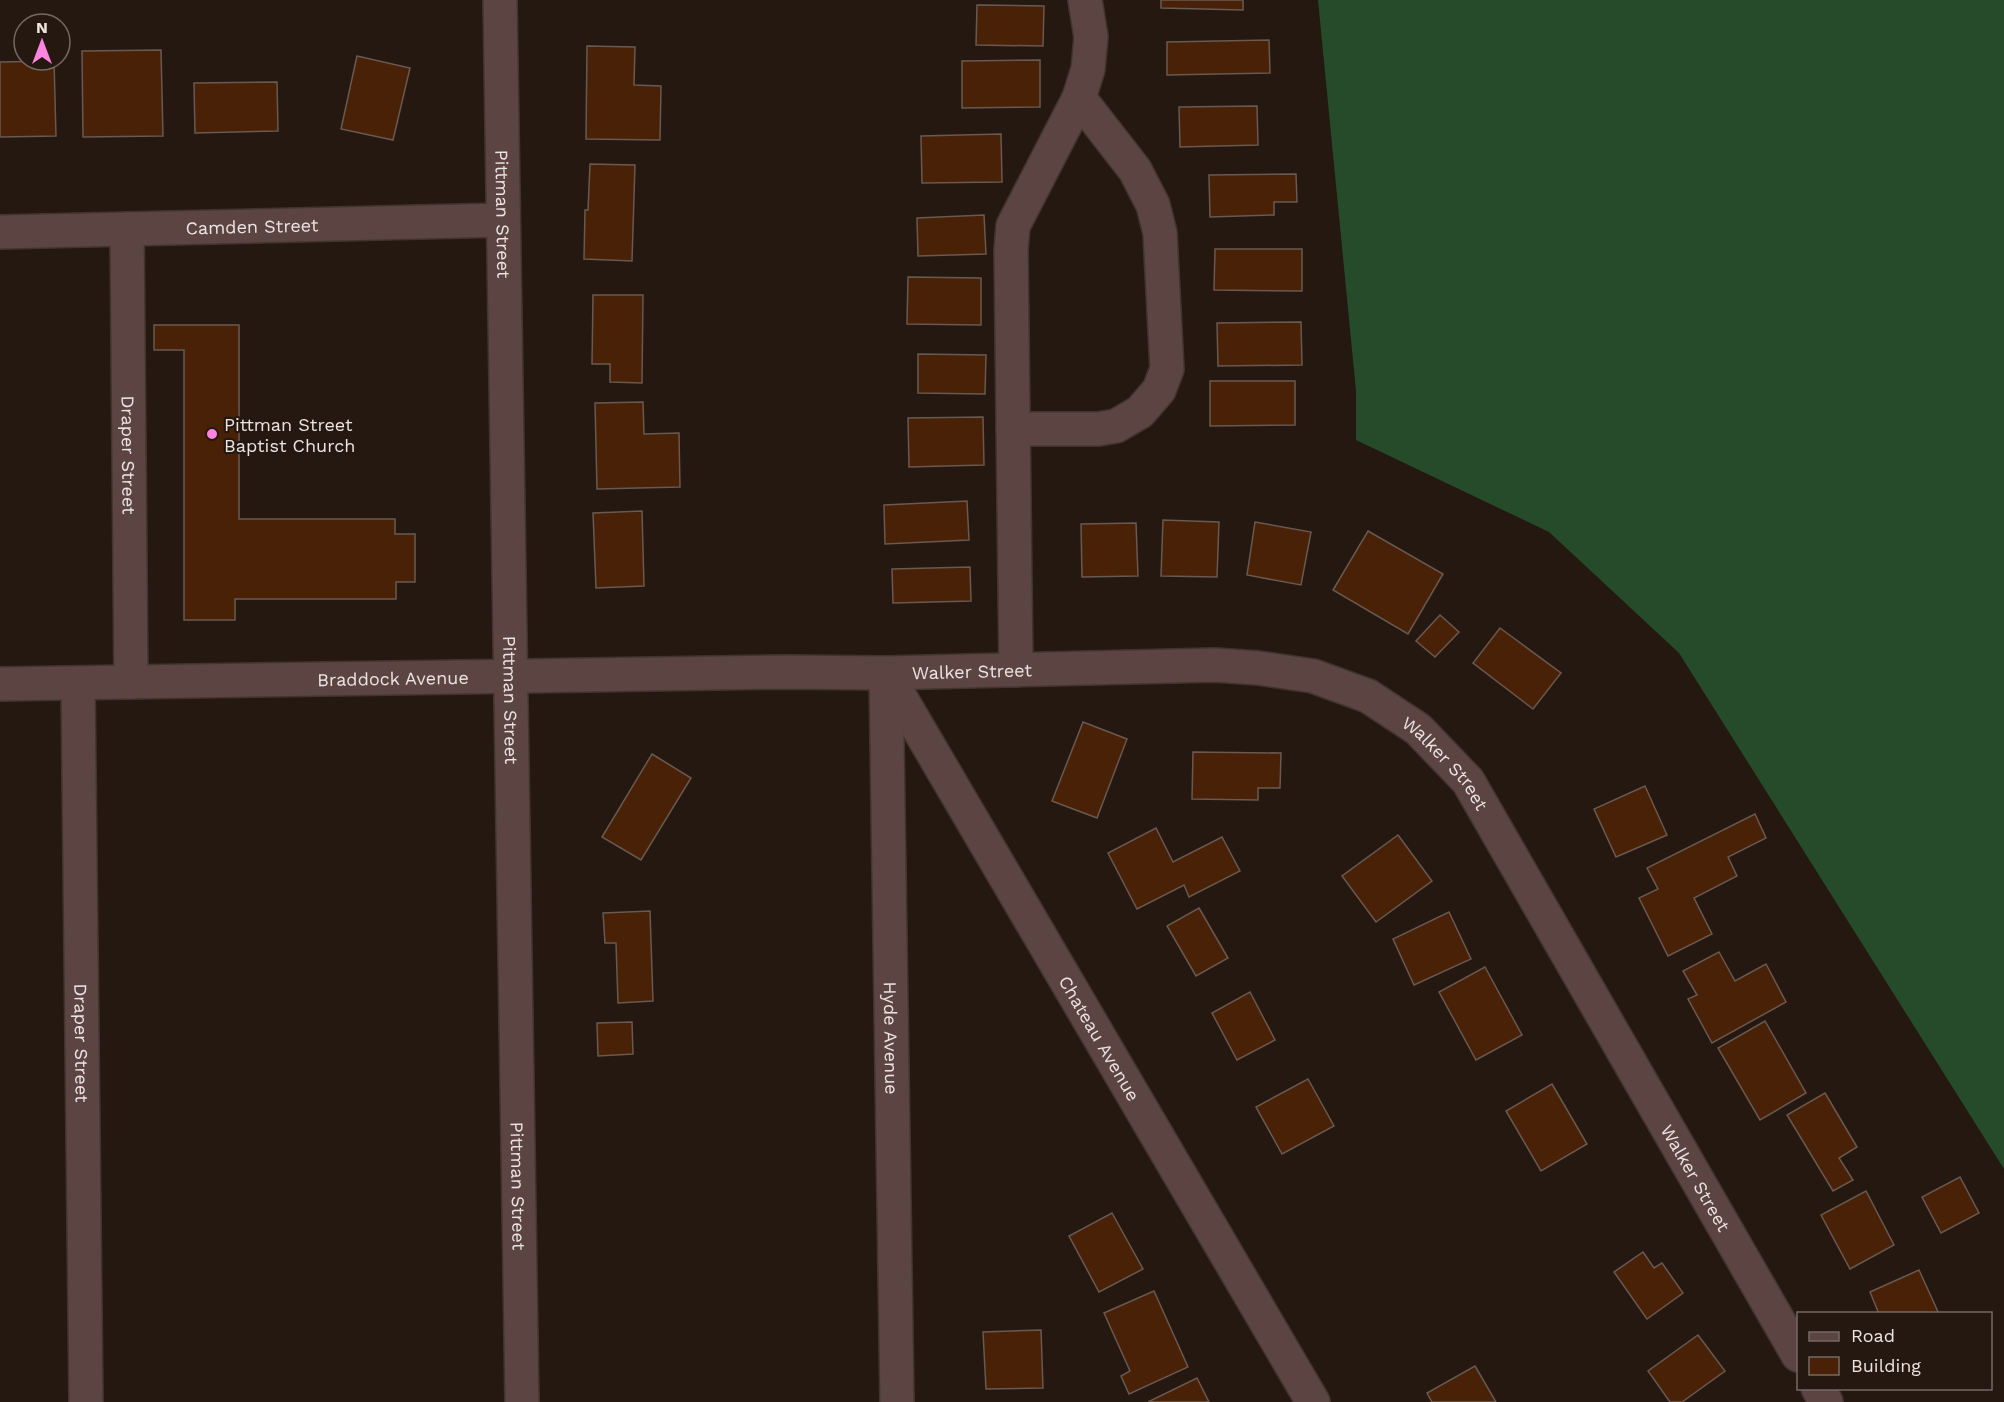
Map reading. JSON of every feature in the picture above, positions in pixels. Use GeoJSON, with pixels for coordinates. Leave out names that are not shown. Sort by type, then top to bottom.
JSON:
{"type":"FeatureCollection","features":[{"type":"Feature","properties":{"kind":"street","name":"Pittman Street"},"geometry":{"type":"LineString","coordinates":[[500,0],[522,1402]]}},
{"type":"Feature","properties":{"kind":"street"},"geometry":{"type":"LineString","coordinates":[[1016,670],[1011,250],[1013,226],[1078,98],[1088,69],[1091,37],[1085,0]]}},
{"type":"Feature","properties":{"kind":"street"},"geometry":{"type":"LineString","coordinates":[[1013,429],[1098,429],[1116,426],[1140,412],[1159,390],[1167,369],[1160,233],[1153,205],[1135,170],[1078,98]]}},
{"type":"Feature","properties":{"kind":"street","name":"Camden Street"},"geometry":{"type":"LineString","coordinates":[[0,232],[503,220]]}},
{"type":"Feature","properties":{"kind":"street","name":"Draper Street"},"geometry":{"type":"LineString","coordinates":[[126,230],[131,682]]}},
{"type":"Feature","properties":{"kind":"street","name":"Walker Street"},"geometry":{"type":"LineString","coordinates":[[786,672],[886,673],[1215,665],[1258,668],[1313,675],[1368,696],[1418,729],[1468,781],[1797,1353]]}},
{"type":"Feature","properties":{"kind":"street","name":"Braddock Avenue"},"geometry":{"type":"LineString","coordinates":[[0,684],[786,672]]}},
{"type":"Feature","properties":{"kind":"street","name":"Hyde Avenue"},"geometry":{"type":"LineString","coordinates":[[886,673],[897,1402]]}},
{"type":"Feature","properties":{"kind":"street","name":"Chateau Avenue"},"geometry":{"type":"LineString","coordinates":[[886,673],[1313,1402]]}},
{"type":"Feature","properties":{"kind":"street","name":"Draper Street"},"geometry":{"type":"LineString","coordinates":[[78,683],[86,1402]]}},
{"type":"Feature","properties":{"kind":"green space"},"geometry":{"type":"Polygon","coordinates":[[[1318,0],[2004,0],[2004,1169],[1679,653],[1549,532],[1356,440],[1356,391],[1318,0]]]}},
{"type":"Feature","properties":{"kind":"building"},"geometry":{"type":"Polygon","coordinates":[[[1161,0],[1243,0],[1243,10],[1161,8],[1161,0]]]}},
{"type":"Feature","properties":{"kind":"building"},"geometry":{"type":"Polygon","coordinates":[[[977,5],[1044,6],[1043,46],[976,45],[977,5]]]}},
{"type":"Feature","properties":{"kind":"building"},"geometry":{"type":"Polygon","coordinates":[[[1269,40],[1270,73],[1167,75],[1167,42],[1269,40]]]}},
{"type":"Feature","properties":{"kind":"building"},"geometry":{"type":"Polygon","coordinates":[[[587,46],[635,47],[634,85],[661,86],[660,140],[586,139],[587,46]]]}},
{"type":"Feature","properties":{"kind":"building"},"geometry":{"type":"Polygon","coordinates":[[[161,50],[163,136],[83,137],[82,51],[161,50]]]}},
{"type":"Feature","properties":{"kind":"building"},"geometry":{"type":"Polygon","coordinates":[[[357,56],[410,68],[393,140],[341,129],[357,56]]]}},
{"type":"Feature","properties":{"kind":"building"},"geometry":{"type":"Polygon","coordinates":[[[1040,60],[1040,107],[962,108],[962,61],[1040,60]]]}},
{"type":"Feature","properties":{"kind":"building"},"geometry":{"type":"Polygon","coordinates":[[[0,62],[12,62],[12,72],[54,72],[56,136],[0,137],[0,62]]]}},
{"type":"Feature","properties":{"kind":"building"},"geometry":{"type":"Polygon","coordinates":[[[277,82],[278,131],[195,133],[194,83],[277,82]]]}},
{"type":"Feature","properties":{"kind":"building"},"geometry":{"type":"Polygon","coordinates":[[[1257,106],[1258,145],[1180,147],[1179,107],[1257,106]]]}},
{"type":"Feature","properties":{"kind":"building"},"geometry":{"type":"Polygon","coordinates":[[[1001,134],[1002,182],[922,183],[921,136],[1001,134]]]}},
{"type":"Feature","properties":{"kind":"building"},"geometry":{"type":"Polygon","coordinates":[[[590,164],[635,165],[632,261],[584,259],[585,210],[588,210],[590,164]]]}},
{"type":"Feature","properties":{"kind":"building"},"geometry":{"type":"Polygon","coordinates":[[[1296,174],[1297,202],[1274,202],[1274,215],[1210,217],[1209,175],[1296,174]]]}},
{"type":"Feature","properties":{"kind":"building"},"geometry":{"type":"Polygon","coordinates":[[[984,215],[986,254],[918,256],[917,218],[984,215]]]}},
{"type":"Feature","properties":{"kind":"building"},"geometry":{"type":"Polygon","coordinates":[[[1215,249],[1302,249],[1302,291],[1214,290],[1215,249]]]}},
{"type":"Feature","properties":{"kind":"building"},"geometry":{"type":"Polygon","coordinates":[[[908,277],[981,278],[981,325],[907,324],[908,277]]]}},
{"type":"Feature","properties":{"kind":"building"},"geometry":{"type":"Polygon","coordinates":[[[593,295],[643,295],[642,383],[610,382],[610,364],[592,364],[593,295]]]}},
{"type":"Feature","properties":{"kind":"building"},"geometry":{"type":"Polygon","coordinates":[[[1301,322],[1302,365],[1218,366],[1217,323],[1301,322]]]}},
{"type":"Feature","properties":{"kind":"building","name":"Pittman Street Baptist Church"},"geometry":{"type":"Polygon","coordinates":[[[154,325],[239,325],[239,519],[395,519],[395,534],[415,534],[415,582],[396,582],[396,599],[235,599],[235,620],[184,620],[184,350],[154,350],[154,325]]]}},
{"type":"Feature","properties":{"kind":"building"},"geometry":{"type":"Polygon","coordinates":[[[918,354],[986,355],[985,394],[918,393],[918,354]]]}},
{"type":"Feature","properties":{"kind":"building"},"geometry":{"type":"Polygon","coordinates":[[[1210,381],[1295,381],[1295,425],[1210,426],[1210,381]]]}},
{"type":"Feature","properties":{"kind":"building"},"geometry":{"type":"Polygon","coordinates":[[[643,402],[644,434],[679,433],[680,487],[597,489],[595,403],[643,402]]]}},
{"type":"Feature","properties":{"kind":"building"},"geometry":{"type":"Polygon","coordinates":[[[983,417],[984,465],[909,467],[908,418],[983,417]]]}},
{"type":"Feature","properties":{"kind":"building"},"geometry":{"type":"Polygon","coordinates":[[[967,501],[969,540],[885,544],[884,505],[967,501]]]}},
{"type":"Feature","properties":{"kind":"building"},"geometry":{"type":"Polygon","coordinates":[[[642,511],[644,586],[596,588],[593,513],[642,511]]]}},
{"type":"Feature","properties":{"kind":"building"},"geometry":{"type":"Polygon","coordinates":[[[1163,520],[1219,522],[1217,577],[1161,576],[1163,520]]]}},
{"type":"Feature","properties":{"kind":"building"},"geometry":{"type":"Polygon","coordinates":[[[1255,522],[1311,532],[1301,585],[1247,575],[1255,522]]]}},
{"type":"Feature","properties":{"kind":"building"},"geometry":{"type":"Polygon","coordinates":[[[1136,523],[1138,576],[1082,577],[1081,524],[1136,523]]]}},
{"type":"Feature","properties":{"kind":"building"},"geometry":{"type":"Polygon","coordinates":[[[1368,531],[1443,574],[1408,634],[1333,590],[1368,531]]]}},
{"type":"Feature","properties":{"kind":"building"},"geometry":{"type":"Polygon","coordinates":[[[970,567],[971,601],[893,603],[892,569],[970,567]]]}},
{"type":"Feature","properties":{"kind":"building"},"geometry":{"type":"Polygon","coordinates":[[[1440,615],[1459,632],[1435,657],[1416,641],[1440,615]]]}},
{"type":"Feature","properties":{"kind":"building"},"geometry":{"type":"Polygon","coordinates":[[[1500,628],[1561,673],[1533,709],[1473,663],[1500,628]]]}},
{"type":"Feature","properties":{"kind":"building"},"geometry":{"type":"Polygon","coordinates":[[[1083,722],[1127,739],[1097,818],[1052,801],[1083,722]]]}},
{"type":"Feature","properties":{"kind":"building"},"geometry":{"type":"Polygon","coordinates":[[[1193,752],[1281,753],[1280,788],[1258,788],[1258,800],[1192,799],[1193,752]]]}},
{"type":"Feature","properties":{"kind":"building"},"geometry":{"type":"Polygon","coordinates":[[[652,754],[691,778],[641,860],[602,837],[652,754]]]}},
{"type":"Feature","properties":{"kind":"building"},"geometry":{"type":"Polygon","coordinates":[[[1645,786],[1667,835],[1616,857],[1594,809],[1645,786]]]}},
{"type":"Feature","properties":{"kind":"building"},"geometry":{"type":"Polygon","coordinates":[[[1755,814],[1766,838],[1728,857],[1737,876],[1694,898],[1712,934],[1668,956],[1639,898],[1658,889],[1647,868],[1755,814]]]}},
{"type":"Feature","properties":{"kind":"building"},"geometry":{"type":"Polygon","coordinates":[[[1156,828],[1173,862],[1222,837],[1240,871],[1189,897],[1184,885],[1137,909],[1108,853],[1156,828]]]}},
{"type":"Feature","properties":{"kind":"building"},"geometry":{"type":"Polygon","coordinates":[[[1398,835],[1432,881],[1376,922],[1342,876],[1398,835]]]}},
{"type":"Feature","properties":{"kind":"building"},"geometry":{"type":"Polygon","coordinates":[[[1199,908],[1228,958],[1196,976],[1167,926],[1199,908]]]}},
{"type":"Feature","properties":{"kind":"building"},"geometry":{"type":"Polygon","coordinates":[[[650,911],[653,1001],[618,1003],[616,943],[605,943],[603,913],[650,911]]]}},
{"type":"Feature","properties":{"kind":"building"},"geometry":{"type":"Polygon","coordinates":[[[1449,912],[1471,959],[1414,985],[1393,939],[1449,912]]]}},
{"type":"Feature","properties":{"kind":"building"},"geometry":{"type":"Polygon","coordinates":[[[1719,952],[1735,981],[1766,964],[1786,1002],[1712,1043],[1688,999],[1697,995],[1683,971],[1719,952]]]}},
{"type":"Feature","properties":{"kind":"building"},"geometry":{"type":"Polygon","coordinates":[[[1485,967],[1522,1035],[1476,1060],[1439,992],[1485,967]]]}},
{"type":"Feature","properties":{"kind":"building"},"geometry":{"type":"Polygon","coordinates":[[[1250,992],[1275,1040],[1237,1060],[1212,1013],[1250,992]]]}},
{"type":"Feature","properties":{"kind":"building"},"geometry":{"type":"Polygon","coordinates":[[[1765,1021],[1806,1093],[1760,1120],[1718,1048],[1765,1021]]]}},
{"type":"Feature","properties":{"kind":"building"},"geometry":{"type":"Polygon","coordinates":[[[632,1022],[633,1054],[598,1056],[597,1023],[632,1022]]]}},
{"type":"Feature","properties":{"kind":"building"},"geometry":{"type":"Polygon","coordinates":[[[1308,1079],[1334,1126],[1282,1154],[1256,1107],[1308,1079]]]}},
{"type":"Feature","properties":{"kind":"building"},"geometry":{"type":"Polygon","coordinates":[[[1552,1084],[1587,1144],[1541,1171],[1506,1111],[1552,1084]]]}},
{"type":"Feature","properties":{"kind":"building"},"geometry":{"type":"Polygon","coordinates":[[[1825,1093],[1857,1147],[1839,1158],[1853,1180],[1833,1191],[1787,1115],[1825,1093]]]}},
{"type":"Feature","properties":{"kind":"building"},"geometry":{"type":"Polygon","coordinates":[[[1960,1177],[1979,1213],[1941,1233],[1922,1197],[1960,1177]]]}},
{"type":"Feature","properties":{"kind":"building"},"geometry":{"type":"Polygon","coordinates":[[[1866,1191],[1894,1245],[1850,1269],[1821,1215],[1866,1191]]]}},
{"type":"Feature","properties":{"kind":"building"},"geometry":{"type":"Polygon","coordinates":[[[1112,1213],[1143,1269],[1099,1292],[1069,1236],[1112,1213]]]}},
{"type":"Feature","properties":{"kind":"building"},"geometry":{"type":"Polygon","coordinates":[[[1643,1252],[1654,1268],[1662,1263],[1683,1293],[1647,1319],[1614,1272],[1643,1252]]]}},
{"type":"Feature","properties":{"kind":"building"},"geometry":{"type":"Polygon","coordinates":[[[1919,1270],[1938,1312],[1878,1312],[1870,1292],[1919,1270]]]}},
{"type":"Feature","properties":{"kind":"building"},"geometry":{"type":"Polygon","coordinates":[[[1154,1291],[1188,1367],[1129,1394],[1121,1376],[1130,1371],[1104,1313],[1154,1291]]]}},
{"type":"Feature","properties":{"kind":"building"},"geometry":{"type":"Polygon","coordinates":[[[1041,1330],[1043,1388],[986,1389],[983,1332],[1041,1330]]]}},
{"type":"Feature","properties":{"kind":"building"},"geometry":{"type":"Polygon","coordinates":[[[1698,1335],[1725,1371],[1682,1402],[1670,1402],[1648,1371],[1698,1335]]]}},
{"type":"Feature","properties":{"kind":"building"},"geometry":{"type":"Polygon","coordinates":[[[1475,1366],[1496,1402],[1432,1402],[1427,1393],[1475,1366]]]}},
{"type":"Feature","properties":{"kind":"building"},"geometry":{"type":"Polygon","coordinates":[[[1197,1378],[1209,1402],[1148,1402],[1197,1378]]]}},
{"type":"Feature","properties":{"kind":"place","name":"Pittman Street Baptist Church"},"geometry":{"type":"Point","coordinates":[212,434]}}]}
